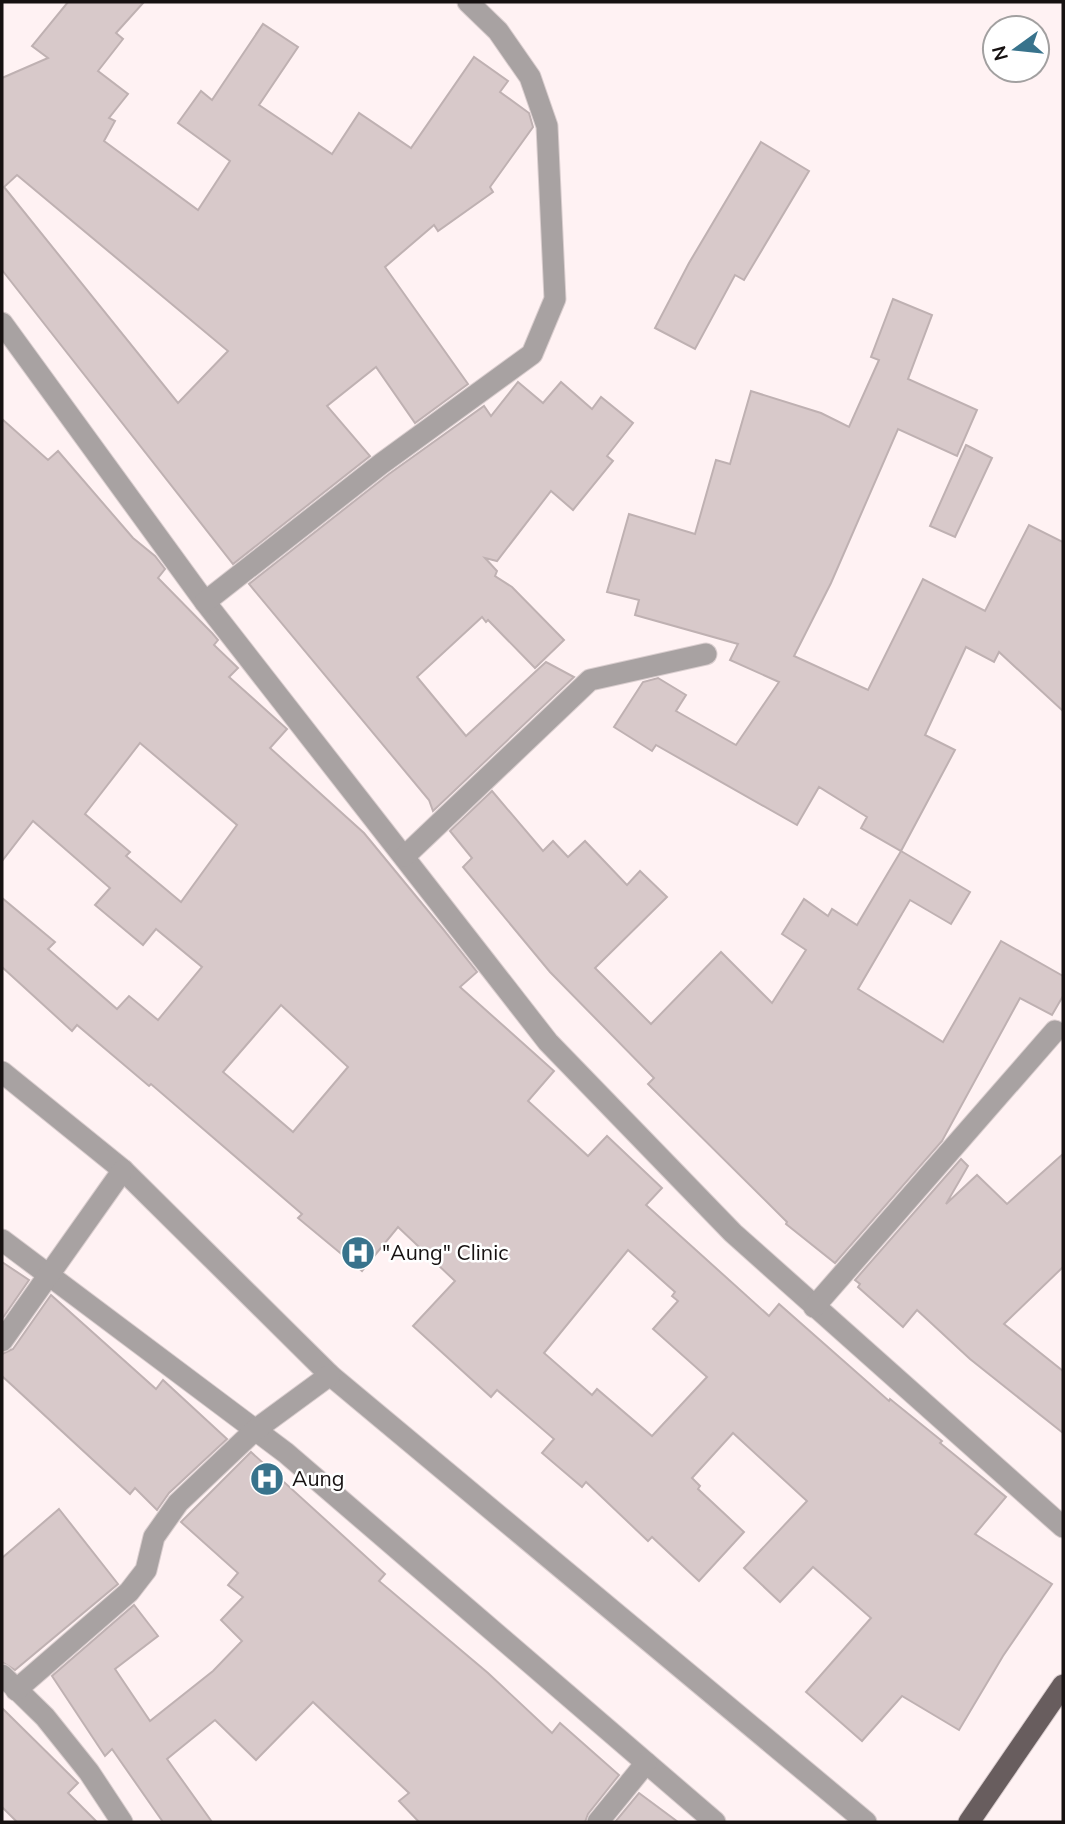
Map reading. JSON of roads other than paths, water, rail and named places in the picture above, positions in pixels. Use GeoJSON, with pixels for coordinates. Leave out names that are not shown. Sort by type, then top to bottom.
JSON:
{"type":"FeatureCollection","features":[{"type":"Feature","properties":{"kind":"main road"},"geometry":{"type":"LineString","coordinates":[[970,1822],[1063,1685]]}},
{"type":"Feature","properties":{"kind":"street"},"geometry":{"type":"LineString","coordinates":[[205,602],[381,464],[533,354],[555,299],[547,126],[530,77],[498,31],[468,2]]}},
{"type":"Feature","properties":{"kind":"street"},"geometry":{"type":"LineString","coordinates":[[2,323],[205,602],[548,1042],[733,1233],[1063,1527]]}},
{"type":"Feature","properties":{"kind":"street"},"geometry":{"type":"LineString","coordinates":[[405,856],[590,680],[706,653]]}},
{"type":"Feature","properties":{"kind":"street"},"geometry":{"type":"LineString","coordinates":[[814,1307],[1055,1031]]}},
{"type":"Feature","properties":{"kind":"street"},"geometry":{"type":"LineString","coordinates":[[2,1072],[122,1170],[330,1376],[866,1822]]}},
{"type":"Feature","properties":{"kind":"street"},"geometry":{"type":"LineString","coordinates":[[2,1341],[122,1170]]}},
{"type":"Feature","properties":{"kind":"street"},"geometry":{"type":"LineString","coordinates":[[2,1240],[255,1430],[715,1822]]}},
{"type":"Feature","properties":{"kind":"street"},"geometry":{"type":"LineString","coordinates":[[122,1822],[89,1772],[45,1717],[9,1682],[129,1591],[146,1570],[154,1537],[178,1503],[255,1430],[330,1376]]}},
{"type":"Feature","properties":{"kind":"street"},"geometry":{"type":"LineString","coordinates":[[598,1822],[646,1763]]}},
{"type":"Feature","properties":{"kind":"place","name":"\"Aung\" Clinic"},"geometry":{"type":"Point","coordinates":[358,1253]}},
{"type":"Feature","properties":{"kind":"place","name":"Aung"},"geometry":{"type":"Point","coordinates":[267,1479]}}]}
